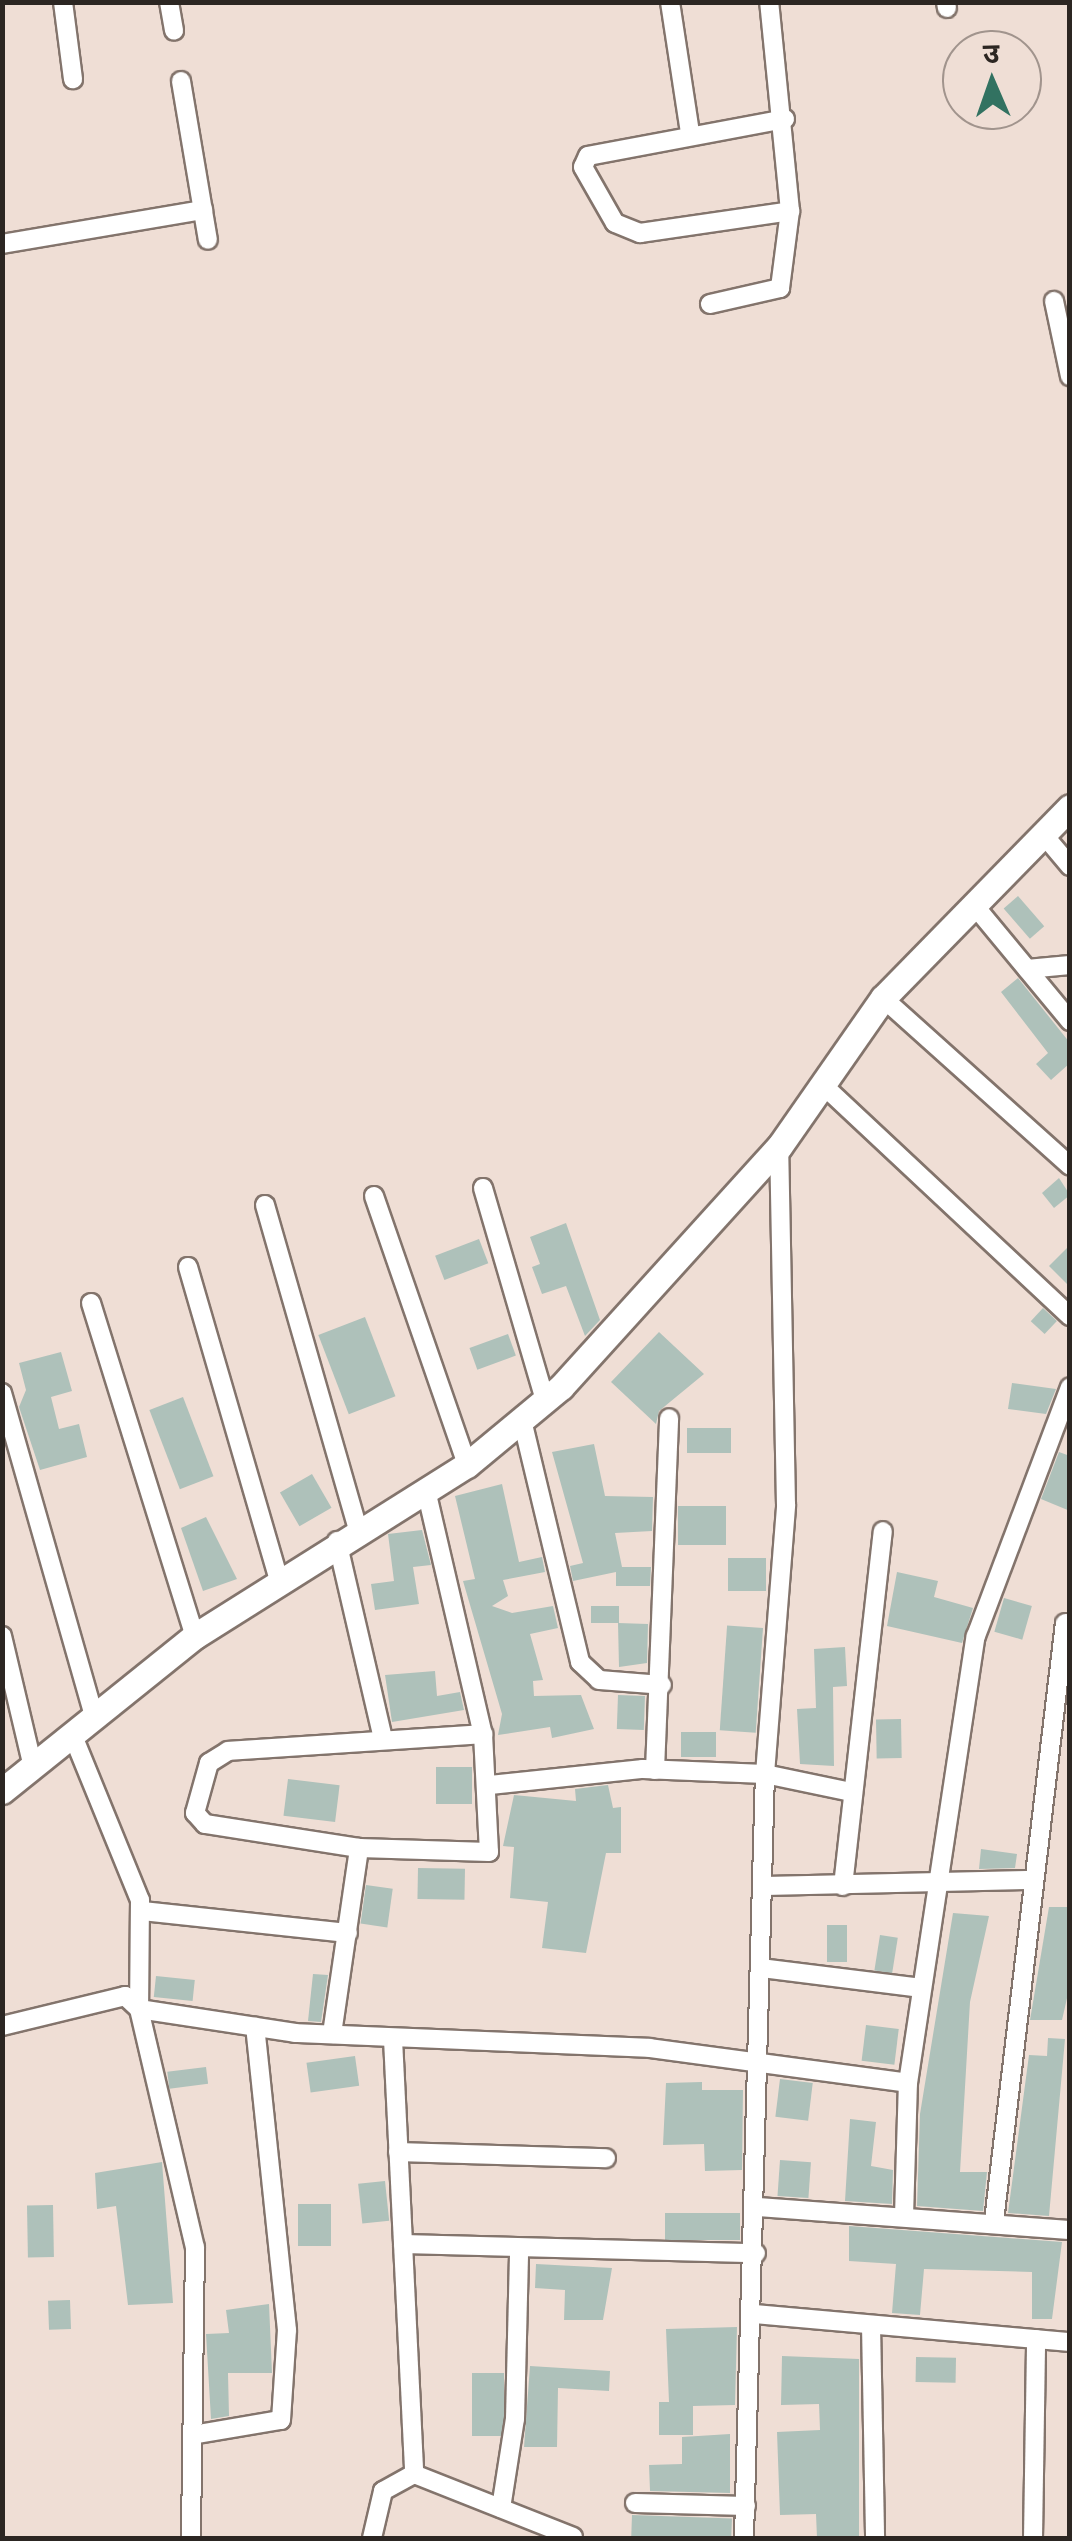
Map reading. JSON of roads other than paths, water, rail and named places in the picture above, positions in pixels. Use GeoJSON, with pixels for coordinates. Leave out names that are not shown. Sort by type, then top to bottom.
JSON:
{"type":"FeatureCollection","features":[{"type":"Feature","properties":{"kind":"street"},"geometry":{"type":"LineString","coordinates":[[63,2],[73,79]]}},
{"type":"Feature","properties":{"kind":"street"},"geometry":{"type":"LineString","coordinates":[[170,2],[174,32]]}},
{"type":"Feature","properties":{"kind":"street"},"geometry":{"type":"LineString","coordinates":[[670,2],[690,133]]}},
{"type":"Feature","properties":{"kind":"street"},"geometry":{"type":"LineString","coordinates":[[710,304],[780,288],[790,210],[784,120],[769,2]]}},
{"type":"Feature","properties":{"kind":"street"},"geometry":{"type":"LineString","coordinates":[[181,81],[208,240]]}},
{"type":"Feature","properties":{"kind":"street"},"geometry":{"type":"LineString","coordinates":[[784,120],[690,133],[588,156],[587,182],[615,223],[640,233],[790,210]]}},
{"type":"Feature","properties":{"kind":"street"},"geometry":{"type":"LineString","coordinates":[[2,244],[202,210]]}},
{"type":"Feature","properties":{"kind":"street"},"geometry":{"type":"LineString","coordinates":[[1054,301],[1070,376]]}},
{"type":"Feature","properties":{"kind":"street"},"geometry":{"type":"LineString","coordinates":[[2,1791],[195,1636],[278,1577],[468,1465],[545,1400],[779,1147],[883,998],[1070,808]]}},
{"type":"Feature","properties":{"kind":"street"},"geometry":{"type":"LineString","coordinates":[[1043,834],[1070,866]]}},
{"type":"Feature","properties":{"kind":"street"},"geometry":{"type":"LineString","coordinates":[[974,905],[1070,1021]]}},
{"type":"Feature","properties":{"kind":"street"},"geometry":{"type":"LineString","coordinates":[[1027,969],[1070,965]]}},
{"type":"Feature","properties":{"kind":"street"},"geometry":{"type":"LineString","coordinates":[[883,998],[1070,1166]]}},
{"type":"Feature","properties":{"kind":"street"},"geometry":{"type":"LineString","coordinates":[[824,1086],[1070,1316]]}},
{"type":"Feature","properties":{"kind":"street"},"geometry":{"type":"LineString","coordinates":[[744,2538],[756,2253],[756,2064],[762,1968],[765,1774],[786,1505],[779,1147]]}},
{"type":"Feature","properties":{"kind":"street"},"geometry":{"type":"LineString","coordinates":[[483,1188],[545,1400]]}},
{"type":"Feature","properties":{"kind":"street"},"geometry":{"type":"LineString","coordinates":[[374,1196],[468,1465]]}},
{"type":"Feature","properties":{"kind":"street"},"geometry":{"type":"LineString","coordinates":[[265,1205],[347,1535],[383,1738]]}},
{"type":"Feature","properties":{"kind":"street"},"geometry":{"type":"LineString","coordinates":[[188,1267],[278,1577]]}},
{"type":"Feature","properties":{"kind":"street"},"geometry":{"type":"LineString","coordinates":[[91,1304],[195,1636]]}},
{"type":"Feature","properties":{"kind":"street"},"geometry":{"type":"LineString","coordinates":[[904,2216],[908,2083],[976,1636],[1008,1535],[1062,1437],[1070,1387]]}},
{"type":"Feature","properties":{"kind":"street"},"geometry":{"type":"LineString","coordinates":[[2,1394],[94,1716]]}},
{"type":"Feature","properties":{"kind":"street"},"geometry":{"type":"LineString","coordinates":[[655,1770],[662,1685],[670,1418]]}},
{"type":"Feature","properties":{"kind":"street"},"geometry":{"type":"LineString","coordinates":[[522,1420],[580,1662],[600,1680],[662,1685]]}},
{"type":"Feature","properties":{"kind":"street"},"geometry":{"type":"LineString","coordinates":[[426,1490],[483,1734],[490,1786],[488,1852],[359,1848],[205,1824],[194,1806],[209,1762],[228,1751],[483,1734]]}},
{"type":"Feature","properties":{"kind":"street"},"geometry":{"type":"LineString","coordinates":[[844,1886],[851,1792],[883,1531]]}},
{"type":"Feature","properties":{"kind":"street"},"geometry":{"type":"LineString","coordinates":[[994,2221],[1028,1880],[1065,1623]]}},
{"type":"Feature","properties":{"kind":"street"},"geometry":{"type":"LineString","coordinates":[[2,1636],[33,1767]]}},
{"type":"Feature","properties":{"kind":"street"},"geometry":{"type":"LineString","coordinates":[[73,1736],[142,1912],[139,2009],[195,2246],[191,2538]]}},
{"type":"Feature","properties":{"kind":"street"},"geometry":{"type":"LineString","coordinates":[[490,1786],[655,1770],[765,1774],[851,1792]]}},
{"type":"Feature","properties":{"kind":"street"},"geometry":{"type":"LineString","coordinates":[[332,2034],[359,1848]]}},
{"type":"Feature","properties":{"kind":"street"},"geometry":{"type":"LineString","coordinates":[[763,1886],[1028,1880]]}},
{"type":"Feature","properties":{"kind":"street"},"geometry":{"type":"LineString","coordinates":[[142,1912],[348,1934]]}},
{"type":"Feature","properties":{"kind":"street"},"geometry":{"type":"LineString","coordinates":[[762,1968],[921,1988]]}},
{"type":"Feature","properties":{"kind":"street"},"geometry":{"type":"LineString","coordinates":[[2,2026],[125,1996],[139,2009],[255,2027],[393,2039],[650,2048],[908,2083]]}},
{"type":"Feature","properties":{"kind":"street"},"geometry":{"type":"LineString","coordinates":[[192,2435],[281,2420],[286,2330],[255,2027]]}},
{"type":"Feature","properties":{"kind":"street"},"geometry":{"type":"LineString","coordinates":[[393,2039],[414,2474]]}},
{"type":"Feature","properties":{"kind":"street"},"geometry":{"type":"LineString","coordinates":[[398,2152],[606,2158]]}},
{"type":"Feature","properties":{"kind":"street"},"geometry":{"type":"LineString","coordinates":[[756,2207],[994,2221],[1070,2230]]}},
{"type":"Feature","properties":{"kind":"street"},"geometry":{"type":"LineString","coordinates":[[402,2244],[519,2251],[756,2253]]}},
{"type":"Feature","properties":{"kind":"street"},"geometry":{"type":"LineString","coordinates":[[500,2508],[515,2419],[519,2251]]}},
{"type":"Feature","properties":{"kind":"street"},"geometry":{"type":"LineString","coordinates":[[754,2314],[1070,2342]]}},
{"type":"Feature","properties":{"kind":"street"},"geometry":{"type":"LineString","coordinates":[[870,2326],[875,2538]]}},
{"type":"Feature","properties":{"kind":"street"},"geometry":{"type":"LineString","coordinates":[[1033,2538],[1036,2338]]}},
{"type":"Feature","properties":{"kind":"street"},"geometry":{"type":"LineString","coordinates":[[414,2474],[573,2537]]}},
{"type":"Feature","properties":{"kind":"street"},"geometry":{"type":"LineString","coordinates":[[372,2538],[383,2491],[414,2474]]}},
{"type":"Feature","properties":{"kind":"street"},"geometry":{"type":"LineString","coordinates":[[635,2504],[746,2506]]}}]}
